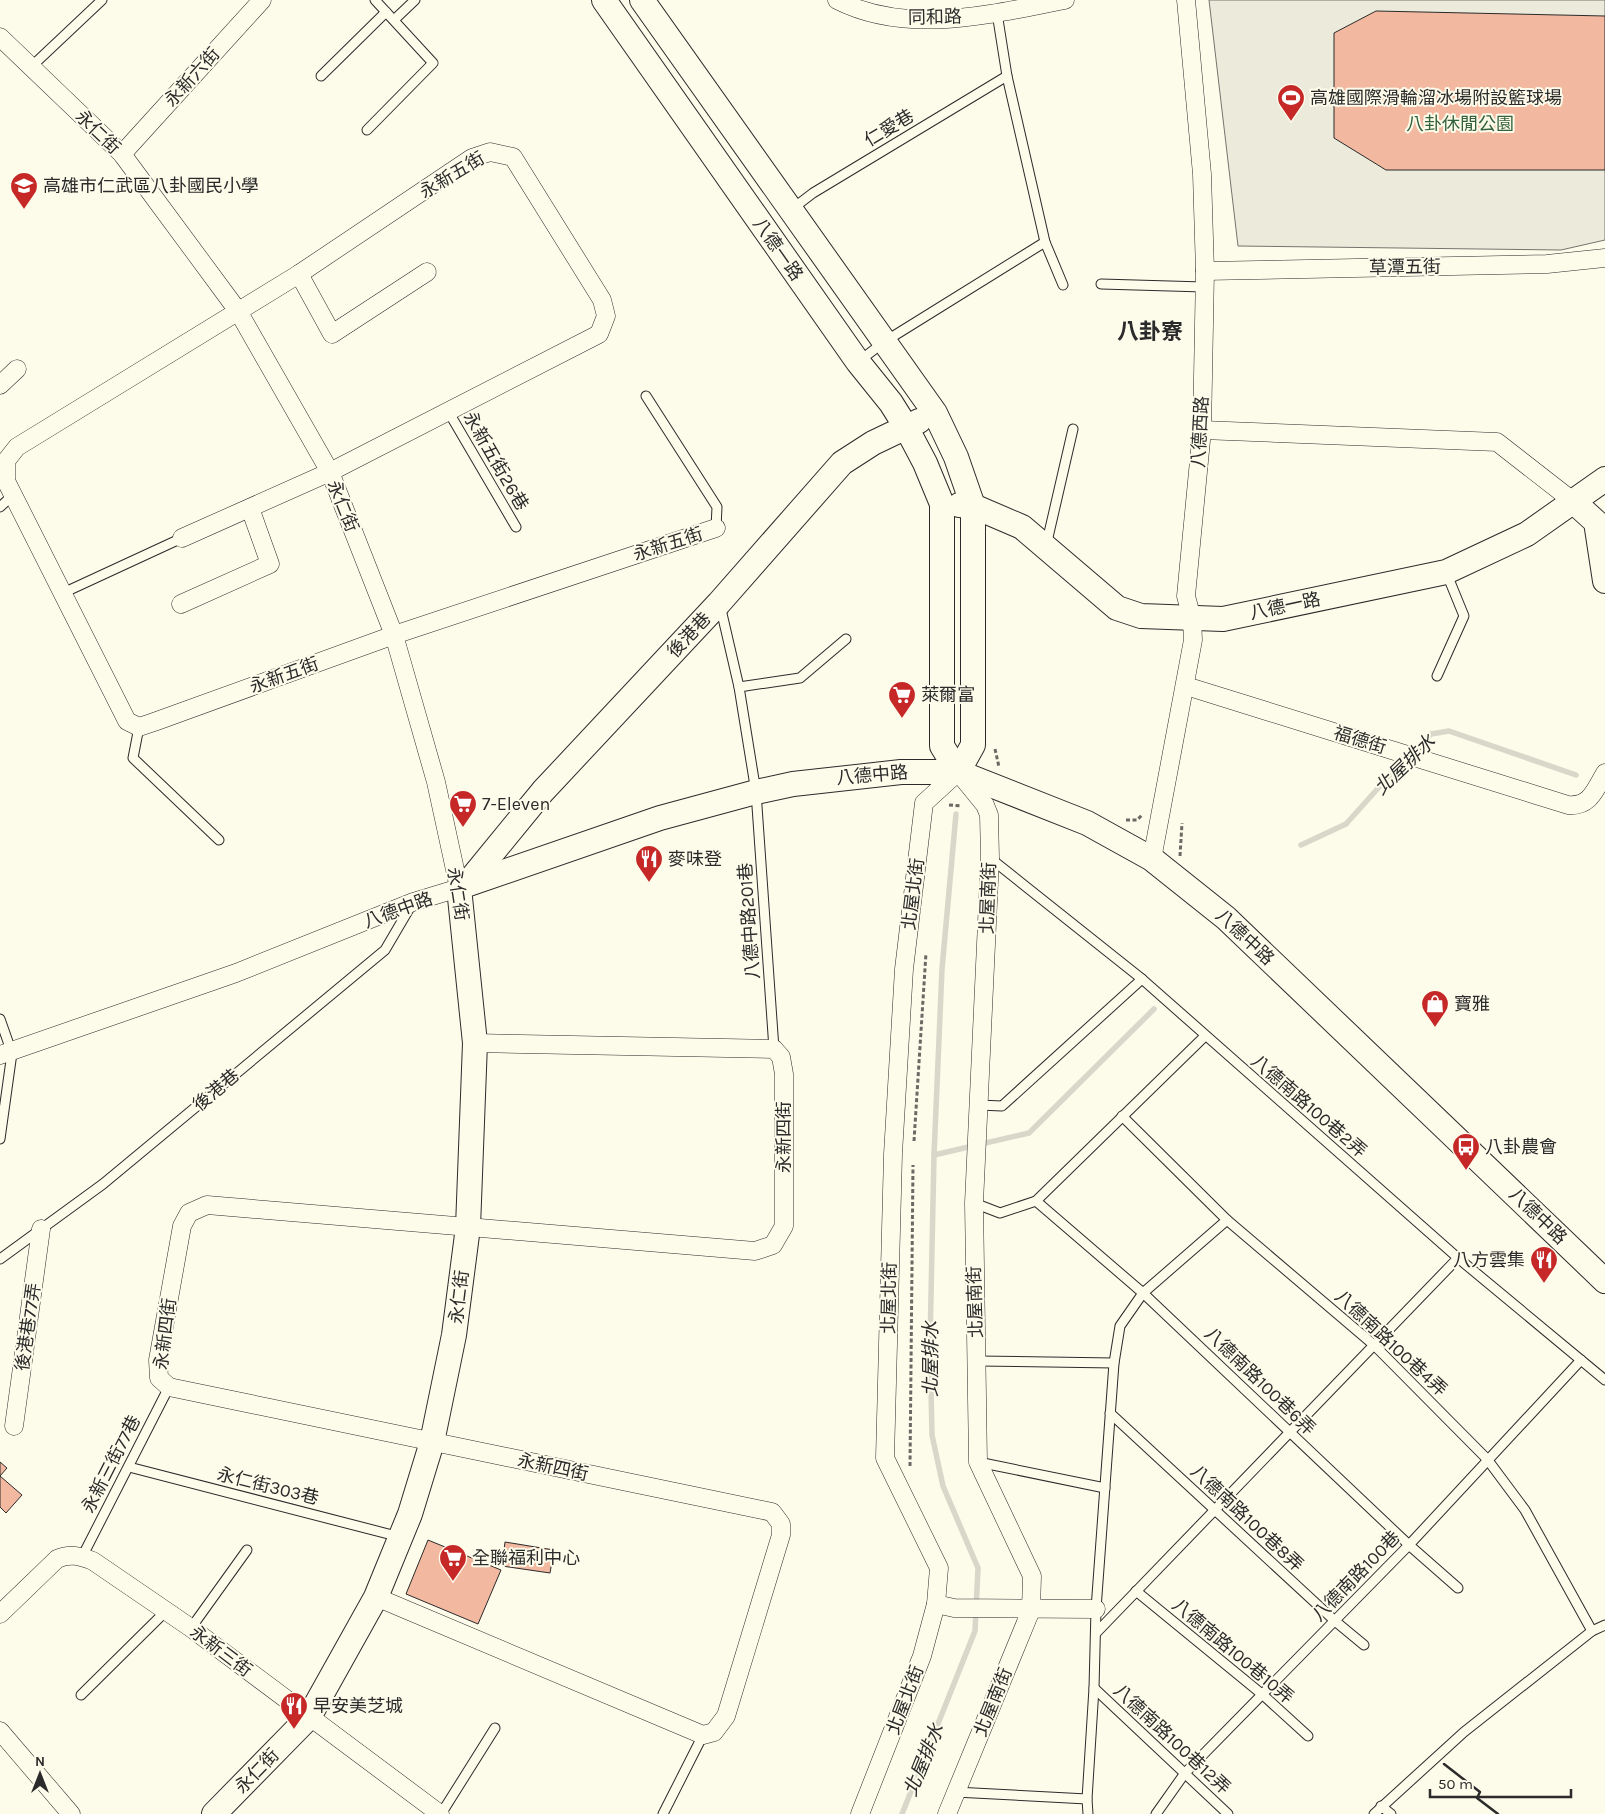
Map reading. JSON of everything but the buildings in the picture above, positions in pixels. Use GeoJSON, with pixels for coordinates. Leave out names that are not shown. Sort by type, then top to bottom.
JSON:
{"type":"FeatureCollection","features":[{"type":"Feature","properties":{"kind":"street","name":"永新六街"},"geometry":{"type":"LineString","coordinates":[[122,154],[262,0]]}},
{"type":"Feature","properties":{"kind":"street","name":"八德一路"},"geometry":{"type":"LineString","coordinates":[[604,0],[858,362],[890,403],[906,427],[925,463],[942,504],[942,746],[958,772],[974,745],[973,506],[956,456],[935,413],[642,0]]}},
{"type":"Feature","properties":{"kind":"street","name":"同和路"},"geometry":{"type":"LineString","coordinates":[[837,0],[848,6],[897,18],[946,20],[997,13],[1065,0]]}},
{"type":"Feature","properties":{"kind":"street","name":"八德西路"},"geometry":{"type":"LineString","coordinates":[[1152,859],[1186,686],[1193,640],[1192,619],[1186,596],[1202,430],[1204,279],[1202,174],[1186,0]]}},
{"type":"Feature","properties":{"kind":"street","name":"永仁街"},"geometry":{"type":"LineString","coordinates":[[0,37],[122,154],[238,310],[330,472],[394,635],[436,782],[462,887],[475,1043],[468,1227],[454,1334],[432,1442],[410,1514],[376,1597],[309,1717],[214,1814]]}},
{"type":"Feature","properties":{"kind":"street","name":"永新五街"},"geometry":{"type":"LineString","coordinates":[[182,538],[330,472],[599,334],[606,316],[602,300],[513,157],[490,152],[472,158],[299,274],[17,446],[3,459],[6,481],[127,721],[139,727],[394,635],[716,528]]}},
{"type":"Feature","properties":{"kind":"street","name":"草潭五街"},"geometry":{"type":"LineString","coordinates":[[1204,279],[1548,264],[1605,258]]}},
{"type":"Feature","properties":{"kind":"street"},"geometry":{"type":"LineString","coordinates":[[299,274],[332,334],[427,272]]}},
{"type":"Feature","properties":{"kind":"street"},"geometry":{"type":"LineString","coordinates":[[0,385],[17,369]]}},
{"type":"Feature","properties":{"kind":"street","name":"後港巷"},"geometry":{"type":"LineString","coordinates":[[462,887],[543,791],[719,603],[842,463],[873,443],[935,413]]}},
{"type":"Feature","properties":{"kind":"street"},"geometry":{"type":"LineString","coordinates":[[1202,430],[1497,442],[1574,502],[1600,526],[1605,581]]}},
{"type":"Feature","properties":{"kind":"street","name":"八德一路"},"geometry":{"type":"LineString","coordinates":[[942,504],[973,506],[1022,527],[1117,608],[1141,616],[1223,619],[1446,572],[1527,534],[1605,478]]}},
{"type":"Feature","properties":{"kind":"street"},"geometry":{"type":"LineString","coordinates":[[181,604],[270,564],[250,508]]}},
{"type":"Feature","properties":{"kind":"street","name":"福德街"},"geometry":{"type":"LineString","coordinates":[[1186,686],[1568,805],[1575,805],[1590,800],[1605,773]]}},
{"type":"Feature","properties":{"kind":"street","name":"八德中路"},"geometry":{"type":"LineString","coordinates":[[6,1054],[236,973],[413,902],[462,887],[660,818],[793,784],[901,772],[958,772],[1087,823],[1152,859],[1226,918],[1605,1282]]}},
{"type":"Feature","properties":{"kind":"street"},"geometry":{"type":"LineString","coordinates":[[924,803],[958,772],[985,805]]}},
{"type":"Feature","properties":{"kind":"street","name":"北屋北街"},"geometry":{"type":"LineString","coordinates":[[860,1814],[922,1656],[936,1604],[939,1568],[885,1458],[893,1154],[904,970],[924,803]]}},
{"type":"Feature","properties":{"kind":"street","name":"北屋南街"},"geometry":{"type":"LineString","coordinates":[[947,1814],[1031,1610],[1032,1576],[978,1462],[974,1203],[990,858],[988,815],[985,805]]}},
{"type":"Feature","properties":{"kind":"street"},"geometry":{"type":"LineString","coordinates":[[475,1043],[774,1048]]}},
{"type":"Feature","properties":{"kind":"street","name":"永新四街"},"geometry":{"type":"LineString","coordinates":[[702,1735],[714,1732],[726,1716],[781,1535],[781,1524],[772,1512],[169,1387],[159,1378],[158,1360],[182,1226],[189,1213],[207,1205],[755,1251],[773,1246],[784,1226],[784,1074],[781,1057],[774,1048]]}},
{"type":"Feature","properties":{"kind":"street","name":"後港巷77弄"},"geometry":{"type":"LineString","coordinates":[[14,1426],[41,1229]]}},
{"type":"Feature","properties":{"kind":"street"},"geometry":{"type":"LineString","coordinates":[[0,1614],[57,1559],[66,1555],[82,1557]]}},
{"type":"Feature","properties":{"kind":"street","name":"永新三街"},"geometry":{"type":"LineString","coordinates":[[82,1557],[93,1561],[191,1628],[441,1814]]}},
{"type":"Feature","properties":{"kind":"street"},"geometry":{"type":"LineString","coordinates":[[376,1597],[702,1735]]}},
{"type":"Feature","properties":{"kind":"street"},"geometry":{"type":"LineString","coordinates":[[936,1604],[954,1608],[1096,1609]]}},
{"type":"Feature","properties":{"kind":"street"},"geometry":{"type":"LineString","coordinates":[[0,1730],[71,1814]]}},
{"type":"Feature","properties":{"kind":"lane"},"geometry":{"type":"LineString","coordinates":[[31,67],[102,0]]}},
{"type":"Feature","properties":{"kind":"lane"},"geometry":{"type":"LineString","coordinates":[[367,130],[433,63],[375,0]]}},
{"type":"Feature","properties":{"kind":"lane"},"geometry":{"type":"LineString","coordinates":[[394,20],[415,0]]}},
{"type":"Feature","properties":{"kind":"lane"},"geometry":{"type":"LineString","coordinates":[[322,76],[386,12]]}},
{"type":"Feature","properties":{"kind":"lane"},"geometry":{"type":"LineString","coordinates":[[997,13],[1006,76],[1045,242],[1063,285]]}},
{"type":"Feature","properties":{"kind":"lane","name":"仁愛巷"},"geometry":{"type":"LineString","coordinates":[[791,210],[813,193],[1006,76]]}},
{"type":"Feature","properties":{"kind":"lane"},"geometry":{"type":"LineString","coordinates":[[858,362],[884,342],[1045,242]]}},
{"type":"Feature","properties":{"kind":"lane"},"geometry":{"type":"LineString","coordinates":[[1101,284],[1204,279]]}},
{"type":"Feature","properties":{"kind":"lane"},"geometry":{"type":"LineString","coordinates":[[646,396],[717,508],[716,528]]}},
{"type":"Feature","properties":{"kind":"lane","name":"永新五街26巷"},"geometry":{"type":"LineString","coordinates":[[448,411],[516,526]]}},
{"type":"Feature","properties":{"kind":"lane"},"geometry":{"type":"LineString","coordinates":[[1045,547],[1073,429]]}},
{"type":"Feature","properties":{"kind":"lane"},"geometry":{"type":"LineString","coordinates":[[0,507],[13,495]]}},
{"type":"Feature","properties":{"kind":"lane"},"geometry":{"type":"LineString","coordinates":[[63,593],[182,538]]}},
{"type":"Feature","properties":{"kind":"lane"},"geometry":{"type":"LineString","coordinates":[[1437,676],[1464,616],[1446,572]]}},
{"type":"Feature","properties":{"kind":"lane","name":"八德中路201巷"},"geometry":{"type":"LineString","coordinates":[[719,603],[739,687],[756,792],[774,1048]]}},
{"type":"Feature","properties":{"kind":"lane"},"geometry":{"type":"LineString","coordinates":[[739,687],[800,678],[846,639]]}},
{"type":"Feature","properties":{"kind":"lane"},"geometry":{"type":"LineString","coordinates":[[139,727],[134,758],[219,840]]}},
{"type":"Feature","properties":{"kind":"lane","name":"八德南路100巷2弄"},"geometry":{"type":"LineString","coordinates":[[990,858],[1142,980],[1458,1258],[1605,1380]]}},
{"type":"Feature","properties":{"kind":"lane","name":"後港巷"},"geometry":{"type":"LineString","coordinates":[[0,1259],[103,1184],[385,950],[413,902]]}},
{"type":"Feature","properties":{"kind":"lane"},"geometry":{"type":"LineString","coordinates":[[978,1110],[1002,1106],[1142,980]]}},
{"type":"Feature","properties":{"kind":"lane"},"geometry":{"type":"LineString","coordinates":[[0,1019],[6,1054],[0,1139]]}},
{"type":"Feature","properties":{"kind":"lane"},"geometry":{"type":"LineString","coordinates":[[974,1203],[1000,1213],[1036,1201],[1205,1036]]}},
{"type":"Feature","properties":{"kind":"lane","name":"八德南路100巷4弄"},"geometry":{"type":"LineString","coordinates":[[1122,1116],[1227,1220],[1374,1346],[1487,1459],[1525,1510],[1592,1632]]}},
{"type":"Feature","properties":{"kind":"lane","name":"八德南路100巷6弄"},"geometry":{"type":"LineString","coordinates":[[1036,1201],[1143,1293],[1409,1545],[1458,1588]]}},
{"type":"Feature","properties":{"kind":"lane"},"geometry":{"type":"LineString","coordinates":[[1088,1814],[1087,1799],[1094,1688],[1096,1609],[1114,1363],[1120,1326],[1143,1293],[1227,1220]]}},
{"type":"Feature","properties":{"kind":"lane"},"geometry":{"type":"LineString","coordinates":[[1096,1633],[1458,1258]]}},
{"type":"Feature","properties":{"kind":"lane","name":"八德南路100巷"},"geometry":{"type":"LineString","coordinates":[[1156,1814],[1185,1773],[1409,1545],[1580,1360]]}},
{"type":"Feature","properties":{"kind":"lane"},"geometry":{"type":"LineString","coordinates":[[977,1361],[1114,1363]]}},
{"type":"Feature","properties":{"kind":"lane","name":"永新三街77巷"},"geometry":{"type":"LineString","coordinates":[[82,1557],[169,1387]]}},
{"type":"Feature","properties":{"kind":"lane","name":"八德南路100巷8弄"},"geometry":{"type":"LineString","coordinates":[[1110,1413],[1335,1621],[1364,1645]]}},
{"type":"Feature","properties":{"kind":"lane"},"geometry":{"type":"LineString","coordinates":[[978,1462],[1105,1488]]}},
{"type":"Feature","properties":{"kind":"lane","name":"永仁街303巷"},"geometry":{"type":"LineString","coordinates":[[128,1467],[400,1537]]}},
{"type":"Feature","properties":{"kind":"lane"},"geometry":{"type":"LineString","coordinates":[[191,1628],[247,1550]]}},
{"type":"Feature","properties":{"kind":"lane","name":"八德南路100巷10弄"},"geometry":{"type":"LineString","coordinates":[[1136,1591],[1263,1695],[1308,1736]]}},
{"type":"Feature","properties":{"kind":"lane"},"geometry":{"type":"LineString","coordinates":[[81,1695],[166,1611]]}},
{"type":"Feature","properties":{"kind":"lane"},"geometry":{"type":"LineString","coordinates":[[1374,1814],[1464,1732],[1592,1632],[1605,1625]]}},
{"type":"Feature","properties":{"kind":"lane","name":"八德南路100巷12弄"},"geometry":{"type":"LineString","coordinates":[[1094,1688],[1228,1814]]}},
{"type":"Feature","properties":{"kind":"lane"},"geometry":{"type":"LineString","coordinates":[[441,1814],[495,1728]]}},
{"type":"Feature","properties":{"kind":"lane"},"geometry":{"type":"LineString","coordinates":[[663,1814],[702,1735]]}},
{"type":"Feature","properties":{"kind":"lane"},"geometry":{"type":"LineString","coordinates":[[955,1792],[1087,1799]]}},
{"type":"Feature","properties":{"kind":"lane"},"geometry":{"type":"LineString","coordinates":[[1381,1806],[1391,1814]]}},
{"type":"Feature","properties":{"kind":"path"},"geometry":{"type":"LineString","coordinates":[[924,803],[977,807],[985,805]]}},
{"type":"Feature","properties":{"kind":"path"},"geometry":{"type":"LineString","coordinates":[[914,1147],[926,951]]}},
{"type":"Feature","properties":{"kind":"path"},"geometry":{"type":"LineString","coordinates":[[910,1475],[913,1157]]}},
{"type":"Feature","properties":{"kind":"green space","name":"八卦休閒公園"},"geometry":{"type":"Polygon","coordinates":[[[1209,0],[1605,0],[1605,240],[1561,250],[1238,246],[1209,0]]]}},
{"type":"Feature","properties":{"kind":"waterway","name":"北屋排水"},"geometry":{"type":"LineString","coordinates":[[1301,845],[1346,824],[1389,776],[1431,734],[1449,731],[1576,775]]}},
{"type":"Feature","properties":{"kind":"waterway","name":"北屋排水"},"geometry":{"type":"LineString","coordinates":[[902,1814],[975,1631],[978,1568],[943,1486],[932,1435],[930,1343],[934,1155],[942,969],[956,814]]}},
{"type":"Feature","properties":{"kind":"waterway","name":"北屋排水"},"geometry":{"type":"LineString","coordinates":[[934,1155],[1029,1133],[1154,1009]]}},
{"type":"Feature","properties":{"kind":"wall"},"geometry":{"type":"LineString","coordinates":[[1444,1764],[1480,1792],[1477,1798],[1498,1814]]}},
{"type":"Feature","properties":{"kind":"place","name":"高雄國際滑輪溜冰場附設籃球場"},"geometry":{"type":"Point","coordinates":[1291,122]}},
{"type":"Feature","properties":{"kind":"place","name":"高雄市仁武區八卦國民小學"},"geometry":{"type":"Point","coordinates":[24,210]}},
{"type":"Feature","properties":{"kind":"place","name":"萊爾富"},"geometry":{"type":"Point","coordinates":[902,719]}},
{"type":"Feature","properties":{"kind":"place","name":"7-Eleven"},"geometry":{"type":"Point","coordinates":[463,828]}},
{"type":"Feature","properties":{"kind":"place","name":"麥味登"},"geometry":{"type":"Point","coordinates":[649,883]}},
{"type":"Feature","properties":{"kind":"place","name":"寶雅"},"geometry":{"type":"Point","coordinates":[1435,1028]}},
{"type":"Feature","properties":{"kind":"place","name":"八卦農會"},"geometry":{"type":"Point","coordinates":[1466,1171]}},
{"type":"Feature","properties":{"kind":"place","name":"八方雲集"},"geometry":{"type":"Point","coordinates":[1544,1284]}},
{"type":"Feature","properties":{"kind":"place","name":"全聯福利中心"},"geometry":{"type":"Point","coordinates":[453,1582]}},
{"type":"Feature","properties":{"kind":"place","name":"早安美芝城"},"geometry":{"type":"Point","coordinates":[294,1730]}},
{"type":"Feature","properties":{"kind":"district","name":"八卦寮"},"geometry":{"type":"Point","coordinates":[1150,332]}}]}
